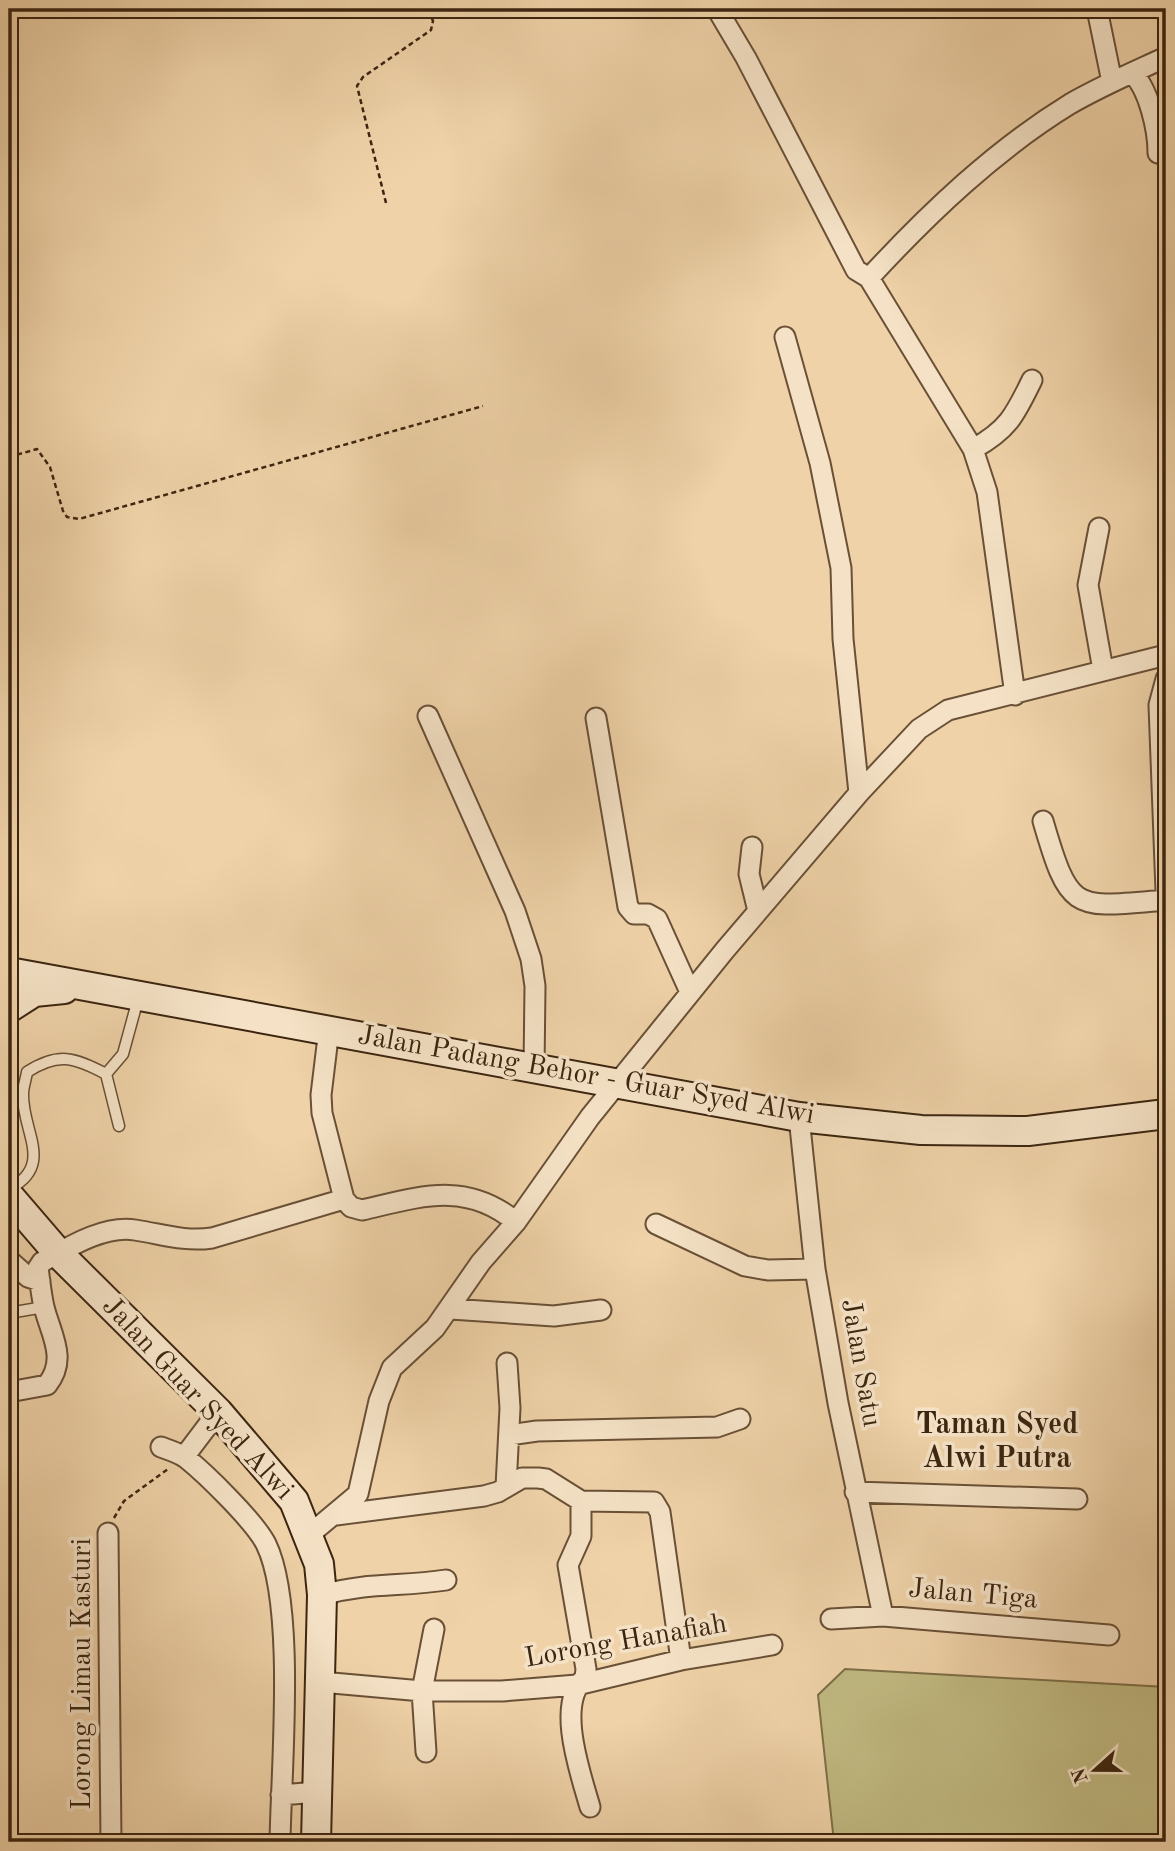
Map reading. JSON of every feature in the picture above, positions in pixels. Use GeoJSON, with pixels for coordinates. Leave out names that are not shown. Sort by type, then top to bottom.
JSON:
{"type":"FeatureCollection","features":[{"type":"Feature","properties":{"kind":"main road","name":"Jalan Padang Behor - Guar Syed Alwi"},"geometry":{"type":"LineString","coordinates":[[9,972],[799,1117],[921,1130],[1015,1131],[1166,1114]]}},
{"type":"Feature","properties":{"kind":"main road"},"geometry":{"type":"LineString","coordinates":[[9,1008],[34,992],[84,987]]}},
{"type":"Feature","properties":{"kind":"main road","name":"Jalan Guar Syed Alwi"},"geometry":{"type":"LineString","coordinates":[[9,1196],[58,1253],[218,1412],[294,1501],[319,1564],[322,1595],[316,1842]]}},
{"type":"Feature","properties":{"kind":"street"},"geometry":{"type":"LineString","coordinates":[[717,9],[856,270],[869,278],[973,449],[987,492],[1015,695]]}},
{"type":"Feature","properties":{"kind":"street"},"geometry":{"type":"LineString","coordinates":[[1097,9],[1112,82]]}},
{"type":"Feature","properties":{"kind":"street"},"geometry":{"type":"LineString","coordinates":[[869,278],[916,227],[977,172],[1069,105],[1166,57]]}},
{"type":"Feature","properties":{"kind":"street"},"geometry":{"type":"LineString","coordinates":[[1132,72],[1144,92],[1158,141],[1158,153]]}},
{"type":"Feature","properties":{"kind":"street"},"geometry":{"type":"LineString","coordinates":[[785,337],[814,439],[841,568],[843,639],[859,793]]}},
{"type":"Feature","properties":{"kind":"street"},"geometry":{"type":"LineString","coordinates":[[973,449],[995,437],[1012,421],[1032,380]]}},
{"type":"Feature","properties":{"kind":"street"},"geometry":{"type":"LineString","coordinates":[[1098,528],[1088,585],[1103,670]]}},
{"type":"Feature","properties":{"kind":"street"},"geometry":{"type":"LineString","coordinates":[[309,1535],[358,1494],[379,1401],[392,1368],[435,1328],[481,1262],[516,1222],[616,1084],[690,992],[859,793],[919,729],[948,710],[1166,655]]}},
{"type":"Feature","properties":{"kind":"street"},"geometry":{"type":"LineString","coordinates":[[1166,679],[1159,705],[1166,891]]}},
{"type":"Feature","properties":{"kind":"street"},"geometry":{"type":"LineString","coordinates":[[428,716],[515,911],[531,959],[535,986],[534,1069]]}},
{"type":"Feature","properties":{"kind":"street"},"geometry":{"type":"LineString","coordinates":[[596,718],[628,907],[634,914],[648,914],[657,919],[690,992]]}},
{"type":"Feature","properties":{"kind":"street"},"geometry":{"type":"LineString","coordinates":[[1043,821],[1059,877],[1076,897],[1099,906],[1166,900]]}},
{"type":"Feature","properties":{"kind":"street"},"geometry":{"type":"LineString","coordinates":[[752,847],[749,874],[758,911]]}},
{"type":"Feature","properties":{"kind":"street"},"geometry":{"type":"LineString","coordinates":[[329,1029],[322,1104],[344,1199],[351,1207],[362,1210],[439,1193],[491,1204],[516,1222]]}},
{"type":"Feature","properties":{"kind":"street","name":"Jalan Satu"},"geometry":{"type":"LineString","coordinates":[[799,1117],[815,1269],[855,1492],[883,1616]]}},
{"type":"Feature","properties":{"kind":"street"},"geometry":{"type":"LineString","coordinates":[[9,1392],[47,1385],[57,1373],[57,1344],[44,1307],[38,1268],[42,1262],[94,1236],[120,1230],[191,1241],[212,1238],[344,1199]]}},
{"type":"Feature","properties":{"kind":"street"},"geometry":{"type":"LineString","coordinates":[[656,1224],[745,1266],[768,1270],[815,1269]]}},
{"type":"Feature","properties":{"kind":"street"},"geometry":{"type":"LineString","coordinates":[[9,1260],[28,1277],[40,1281]]}},
{"type":"Feature","properties":{"kind":"street"},"geometry":{"type":"LineString","coordinates":[[450,1309],[554,1316],[601,1310]]}},
{"type":"Feature","properties":{"kind":"street"},"geometry":{"type":"LineString","coordinates":[[506,1487],[509,1435],[507,1363]]}},
{"type":"Feature","properties":{"kind":"street"},"geometry":{"type":"LineString","coordinates":[[184,1457],[218,1412]]}},
{"type":"Feature","properties":{"kind":"street"},"geometry":{"type":"LineString","coordinates":[[509,1435],[717,1427],[740,1419]]}},
{"type":"Feature","properties":{"kind":"street"},"geometry":{"type":"LineString","coordinates":[[161,1447],[184,1457],[252,1524],[266,1544],[276,1579],[283,1645],[280,1842]]}},
{"type":"Feature","properties":{"kind":"street"},"geometry":{"type":"LineString","coordinates":[[335,1515],[484,1496],[522,1478],[546,1479],[581,1501],[653,1502],[660,1512],[681,1660]]}},
{"type":"Feature","properties":{"kind":"street"},"geometry":{"type":"LineString","coordinates":[[855,1492],[1077,1499]]}},
{"type":"Feature","properties":{"kind":"street"},"geometry":{"type":"LineString","coordinates":[[581,1501],[581,1536],[568,1565],[586,1669],[585,1678],[577,1685],[571,1711],[574,1748],[590,1807]]}},
{"type":"Feature","properties":{"kind":"street","name":"Lorong Limau Kasturi"},"geometry":{"type":"LineString","coordinates":[[108,1533],[111,1842]]}},
{"type":"Feature","properties":{"kind":"street"},"geometry":{"type":"LineString","coordinates":[[322,1595],[354,1586],[384,1583],[408,1586],[446,1580]]}},
{"type":"Feature","properties":{"kind":"street","name":"Jalan Tiga"},"geometry":{"type":"LineString","coordinates":[[831,1619],[883,1616],[1109,1634]]}},
{"type":"Feature","properties":{"kind":"street"},"geometry":{"type":"LineString","coordinates":[[426,1752],[422,1691],[433,1629]]}},
{"type":"Feature","properties":{"kind":"street","name":"Lorong Hanafiah"},"geometry":{"type":"LineString","coordinates":[[321,1682],[422,1691],[502,1691],[577,1685],[681,1660],[772,1645]]}},
{"type":"Feature","properties":{"kind":"street"},"geometry":{"type":"LineString","coordinates":[[281,1795],[317,1792]]}},
{"type":"Feature","properties":{"kind":"lane"},"geometry":{"type":"LineString","coordinates":[[106,1074],[123,1054],[139,995]]}},
{"type":"Feature","properties":{"kind":"lane"},"geometry":{"type":"LineString","coordinates":[[9,1189],[30,1174],[35,1157],[23,1096],[27,1072],[46,1060],[67,1059],[106,1074]]}},
{"type":"Feature","properties":{"kind":"lane"},"geometry":{"type":"LineString","coordinates":[[106,1074],[119,1126]]}},
{"type":"Feature","properties":{"kind":"lane"},"geometry":{"type":"LineString","coordinates":[[9,1313],[44,1307]]}},
{"type":"Feature","properties":{"kind":"path"},"geometry":{"type":"LineString","coordinates":[[386,203],[357,86],[363,77],[431,30],[433,21],[428,9]]}},
{"type":"Feature","properties":{"kind":"path"},"geometry":{"type":"LineString","coordinates":[[9,457],[37,449],[50,467],[63,511],[67,517],[79,519],[483,406]]}},
{"type":"Feature","properties":{"kind":"path","name":"Lorong Limau Kasturi"},"geometry":{"type":"LineString","coordinates":[[108,1533],[116,1511],[124,1501],[184,1457]]}},
{"type":"Feature","properties":{"kind":"shaded area"},"geometry":{"type":"Polygon","coordinates":[[[845,1669],[1166,1687],[1166,1842],[834,1842],[818,1695],[845,1669]]]}},
{"type":"Feature","properties":{"kind":"district","name":"Taman Syed Alwi Putra"},"geometry":{"type":"Point","coordinates":[997,1442]}}]}
